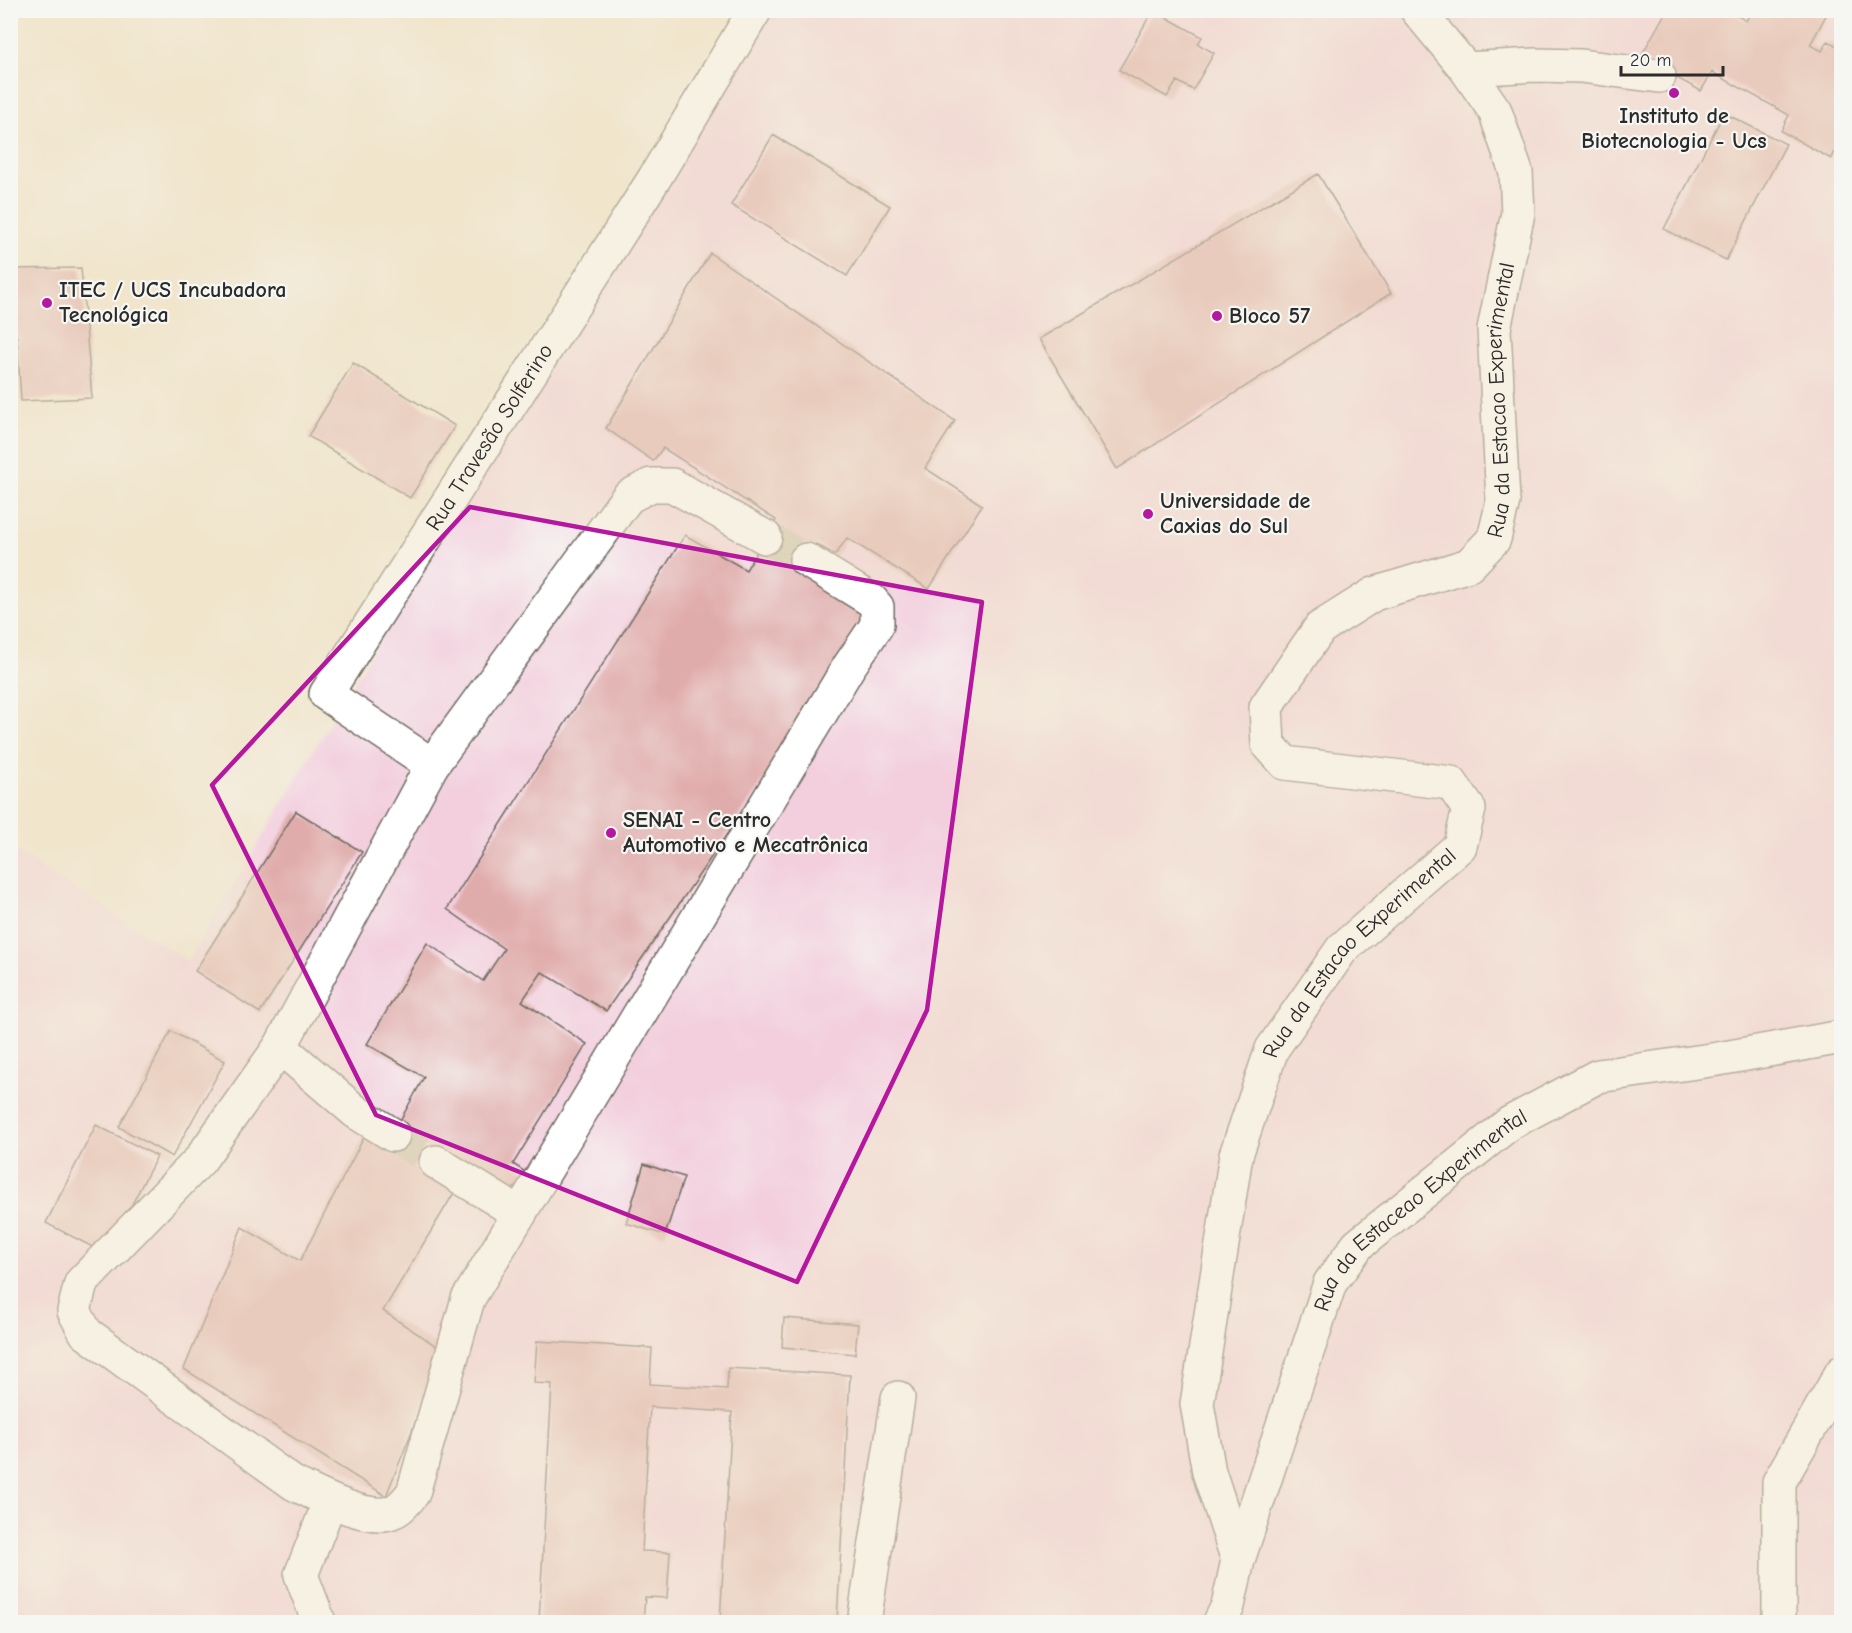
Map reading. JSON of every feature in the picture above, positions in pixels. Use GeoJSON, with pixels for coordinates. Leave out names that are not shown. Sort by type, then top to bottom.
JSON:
{"type":"FeatureCollection","features":[{"type":"Feature","properties":{"kind":"street","name":"Rua Travesão Solferino"},"geometry":{"type":"LineString","coordinates":[[432,765],[326,694],[654,179],[754,10]]}},
{"type":"Feature","properties":{"kind":"street","name":"Rua da Estacao Experimental"},"geometry":{"type":"LineString","coordinates":[[1238,1560],[1209,1472],[1197,1404],[1236,1155],[1272,1049],[1342,950],[1460,846],[1469,809],[1451,783],[1285,763],[1268,744],[1266,707],[1320,628],[1374,594],[1468,565],[1494,539],[1503,501],[1494,329],[1518,213],[1516,172],[1495,111],[1466,69],[1418,10]]}},
{"type":"Feature","properties":{"kind":"street"},"geometry":{"type":"LineString","coordinates":[[1466,69],[1535,64],[1581,66],[1659,76]]}},
{"type":"Feature","properties":{"kind":"street"},"geometry":{"type":"LineString","coordinates":[[765,537],[672,485],[651,485],[628,497],[432,765],[280,1047],[200,1160],[81,1283],[74,1311],[86,1333],[293,1483],[330,1501],[370,1513],[392,1513],[404,1504],[412,1493],[468,1299],[848,668],[877,625],[877,606],[871,600],[806,560]]}},
{"type":"Feature","properties":{"kind":"street","name":"Rua da Estaceao Experimental"},"geometry":{"type":"LineString","coordinates":[[1220,1623],[1228,1606],[1238,1560],[1330,1283],[1358,1245],[1510,1123],[1598,1076],[1718,1059],[1842,1037]]}},
{"type":"Feature","properties":{"kind":"street"},"geometry":{"type":"LineString","coordinates":[[280,1047],[356,1112],[393,1135]]}},
{"type":"Feature","properties":{"kind":"street"},"geometry":{"type":"LineString","coordinates":[[436,1162],[520,1214]]}},
{"type":"Feature","properties":{"kind":"street"},"geometry":{"type":"LineString","coordinates":[[1779,1623],[1779,1482],[1842,1372]]}},
{"type":"Feature","properties":{"kind":"street"},"geometry":{"type":"LineString","coordinates":[[864,1623],[898,1398]]}},
{"type":"Feature","properties":{"kind":"street"},"geometry":{"type":"LineString","coordinates":[[319,1623],[301,1575],[330,1501]]}},
{"type":"Feature","properties":{"kind":"highlighted area"},"geometry":{"type":"Polygon","coordinates":[[[470,507],[982,602],[927,1010],[797,1282],[376,1115],[212,785],[470,507]]]}},
{"type":"Feature","properties":{"kind":"shaded area","name":"Universidade de Caxias do Sul"},"geometry":{"type":"Polygon","coordinates":[[[755,11],[1841,11],[1841,1622],[11,1622],[10,848],[188,961],[755,11]]]}},
{"type":"Feature","properties":{"kind":"building"},"geometry":{"type":"Polygon","coordinates":[[[1153,10],[1202,37],[1198,44],[1214,53],[1193,90],[1177,81],[1167,97],[1119,70],[1153,10]]]}},
{"type":"Feature","properties":{"kind":"building"},"geometry":{"type":"Polygon","coordinates":[[[1667,10],[1740,10],[1738,16],[1746,21],[1752,10],[1829,10],[1810,45],[1822,51],[1828,41],[1842,49],[1842,140],[1831,159],[1781,131],[1789,115],[1712,72],[1701,91],[1640,58],[1667,10]]]}},
{"type":"Feature","properties":{"kind":"building"},"geometry":{"type":"Polygon","coordinates":[[[1724,113],[1786,144],[1726,260],[1664,229],[1724,113]]]}},
{"type":"Feature","properties":{"kind":"building"},"geometry":{"type":"Polygon","coordinates":[[[773,135],[890,206],[847,276],[731,205],[773,135]]]}},
{"type":"Feature","properties":{"kind":"building","name":"Bloco 57"},"geometry":{"type":"Polygon","coordinates":[[[1318,174],[1391,293],[1117,469],[1039,339],[1318,174]]]}},
{"type":"Feature","properties":{"kind":"building","name":"SENAI - Centro Automotivo e Mecatrônica"},"geometry":{"type":"Polygon","coordinates":[[[710,253],[955,421],[925,468],[982,505],[929,589],[847,538],[835,555],[816,544],[799,572],[874,619],[606,1011],[542,972],[522,1001],[587,1044],[513,1164],[536,1179],[521,1201],[455,1191],[383,1311],[444,1351],[386,1496],[184,1369],[242,1227],[300,1261],[365,1135],[385,1148],[424,1077],[367,1044],[427,943],[483,981],[504,949],[447,909],[685,535],[746,570],[776,520],[663,448],[653,461],[606,428],[710,253]]]}},
{"type":"Feature","properties":{"kind":"building","name":"ITEC / UCS Incubadora Tecnológica"},"geometry":{"type":"Polygon","coordinates":[[[81,268],[92,398],[21,401],[17,337],[10,336],[10,269],[81,268]]]}},
{"type":"Feature","properties":{"kind":"building"},"geometry":{"type":"Polygon","coordinates":[[[353,363],[455,426],[410,498],[308,436],[353,363]]]}},
{"type":"Feature","properties":{"kind":"building"},"geometry":{"type":"Polygon","coordinates":[[[296,811],[362,852],[260,1013],[195,971],[296,811]]]}},
{"type":"Feature","properties":{"kind":"building"},"geometry":{"type":"Polygon","coordinates":[[[171,1031],[225,1061],[172,1157],[119,1127],[171,1031]]]}},
{"type":"Feature","properties":{"kind":"building"},"geometry":{"type":"Polygon","coordinates":[[[96,1125],[157,1156],[106,1254],[46,1223],[96,1125]]]}},
{"type":"Feature","properties":{"kind":"building"},"geometry":{"type":"Polygon","coordinates":[[[644,1164],[684,1177],[665,1235],[626,1223],[644,1164]]]}},
{"type":"Feature","properties":{"kind":"building"},"geometry":{"type":"Polygon","coordinates":[[[784,1318],[858,1324],[855,1354],[782,1347],[784,1318]]]}},
{"type":"Feature","properties":{"kind":"building"},"geometry":{"type":"Polygon","coordinates":[[[537,1341],[652,1348],[650,1384],[727,1389],[728,1368],[850,1375],[837,1622],[720,1622],[732,1412],[650,1407],[642,1551],[670,1552],[667,1598],[645,1597],[643,1622],[539,1622],[552,1384],[534,1383],[537,1341]]]}},
{"type":"Feature","properties":{"kind":"tunnel"},"geometry":{"type":"LineString","coordinates":[[765,537],[806,560]]}},
{"type":"Feature","properties":{"kind":"tunnel"},"geometry":{"type":"LineString","coordinates":[[393,1135],[436,1162]]}},
{"type":"Feature","properties":{"kind":"place","name":"Instituto de Biotecnologia - Ucs"},"geometry":{"type":"Point","coordinates":[1674,93]}},
{"type":"Feature","properties":{"kind":"place","name":"ITEC / UCS Incubadora Tecnológica"},"geometry":{"type":"Point","coordinates":[47,303]}},
{"type":"Feature","properties":{"kind":"place","name":"Bloco 57"},"geometry":{"type":"Point","coordinates":[1217,316]}},
{"type":"Feature","properties":{"kind":"place","name":"Universidade de Caxias do Sul"},"geometry":{"type":"Point","coordinates":[1148,514]}},
{"type":"Feature","properties":{"kind":"place","name":"SENAI - Centro Automotivo e Mecatrônica"},"geometry":{"type":"Point","coordinates":[611,833]}}]}
